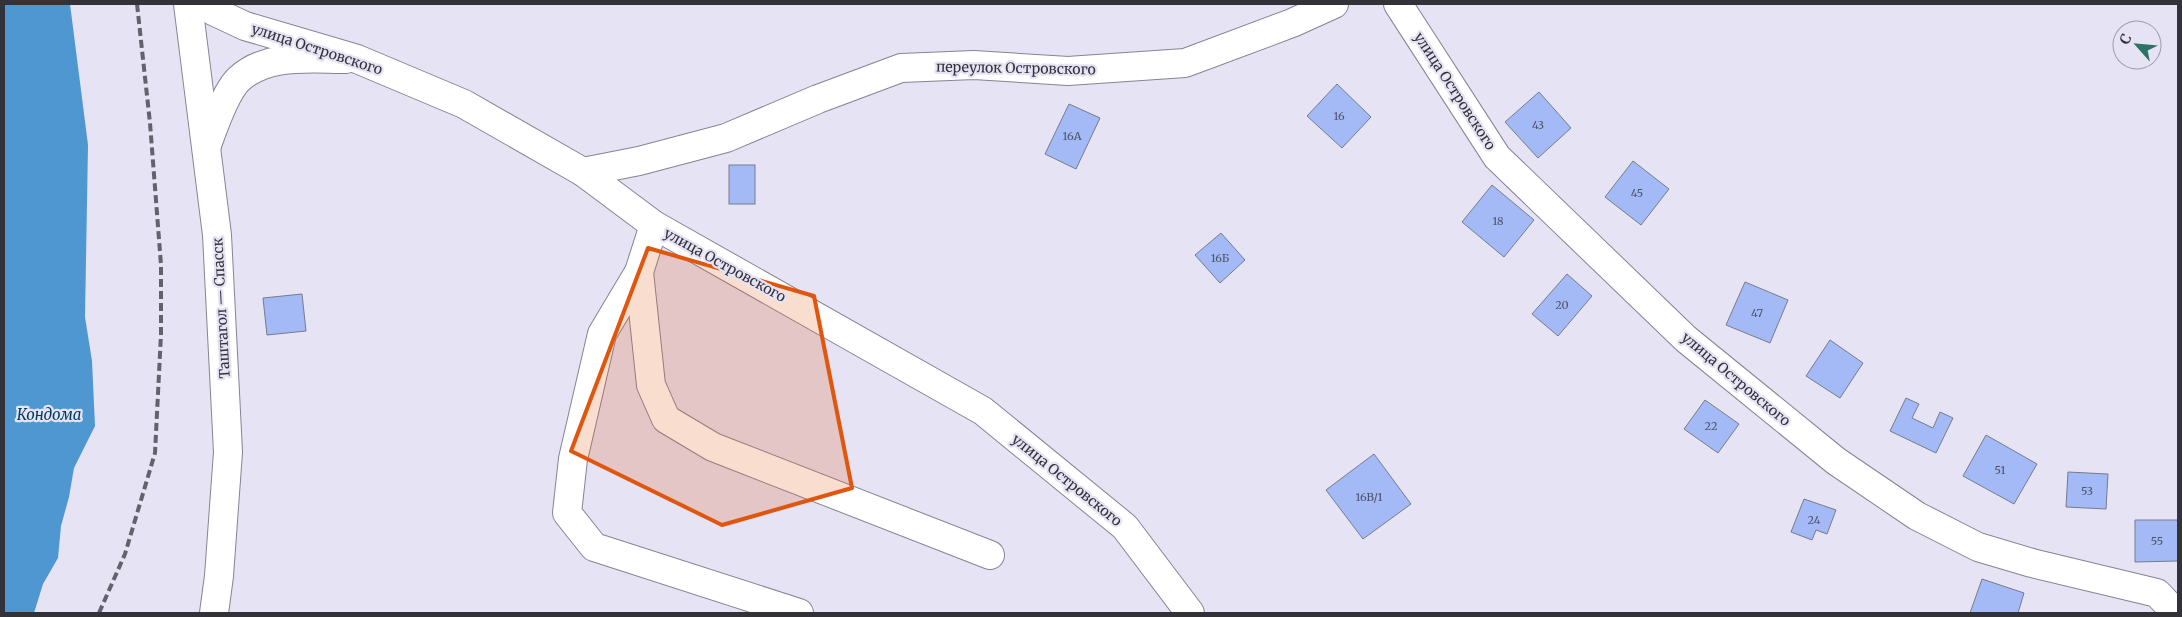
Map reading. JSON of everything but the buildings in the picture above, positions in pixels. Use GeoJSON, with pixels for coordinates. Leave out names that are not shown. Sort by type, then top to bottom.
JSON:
{"type":"FeatureCollection","features":[{"type":"Feature","properties":{"kind":"street","name":"Таштагол — Спасск"},"geometry":{"type":"LineString","coordinates":[[188,4],[217,235],[228,452],[219,576],[214,613]]}},
{"type":"Feature","properties":{"kind":"street","name":"улица Островского"},"geometry":{"type":"LineString","coordinates":[[204,4],[213,11],[245,26],[358,59],[464,104],[583,172],[654,225],[983,411],[1125,527],[1190,613]]}},
{"type":"Feature","properties":{"kind":"street","name":"переулок Островского"},"geometry":{"type":"LineString","coordinates":[[583,172],[639,161],[726,138],[818,99],[901,68],[974,65],[1068,71],[1185,63],[1292,23],[1334,4]]}},
{"type":"Feature","properties":{"kind":"street","name":"улица Островского"},"geometry":{"type":"LineString","coordinates":[[1398,4],[1497,157],[1686,338],[1836,461],[1917,516],[1978,547],[2032,563],[2157,593],[2176,613]]}},
{"type":"Feature","properties":{"kind":"street"},"geometry":{"type":"LineString","coordinates":[[206,148],[219,112],[238,80],[261,66],[289,59],[358,59]]}},
{"type":"Feature","properties":{"kind":"street"},"geometry":{"type":"LineString","coordinates":[[654,225],[639,272],[602,334],[573,459],[566,513],[594,548],[799,613]]}},
{"type":"Feature","properties":{"kind":"street"},"geometry":{"type":"LineString","coordinates":[[639,272],[651,385],[666,419],[713,447],[990,555]]}},
{"type":"Feature","properties":{"kind":"highlighted area"},"geometry":{"type":"Polygon","coordinates":[[[648,248],[814,296],[852,488],[722,525],[571,451],[648,248]]]}},
{"type":"Feature","properties":{"kind":"water","name":"Кондома"},"geometry":{"type":"Polygon","coordinates":[[[4,4],[70,4],[88,145],[85,317],[92,361],[95,426],[74,468],[61,526],[58,558],[43,584],[34,613],[4,613],[4,4]]]}},
{"type":"Feature","properties":{"kind":"railway"},"geometry":{"type":"LineString","coordinates":[[99,613],[125,554],[155,453],[161,334],[161,265],[150,123],[137,4]]}}]}
